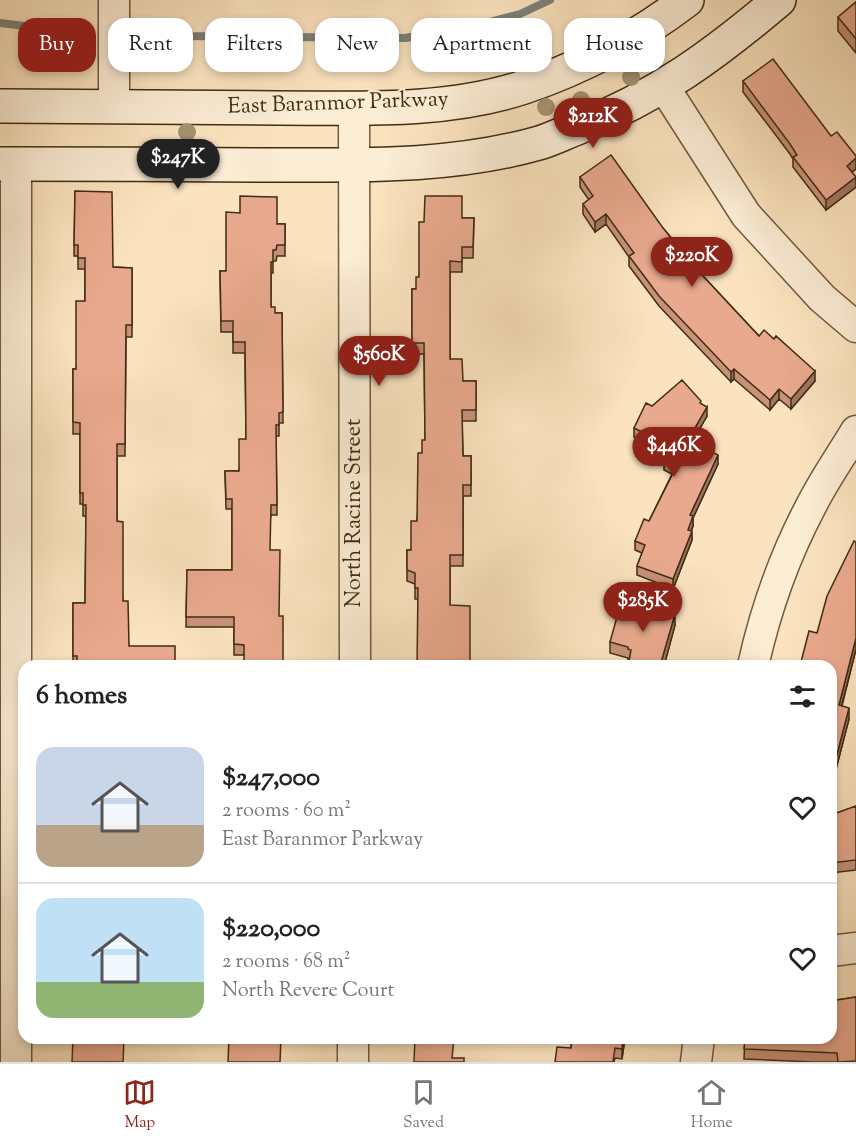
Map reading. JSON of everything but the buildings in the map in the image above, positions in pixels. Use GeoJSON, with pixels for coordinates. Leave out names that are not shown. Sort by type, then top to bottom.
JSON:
{"type":"FeatureCollection","features":[{"type":"Feature","properties":{"kind":"street"},"geometry":{"type":"LineString","coordinates":[[114,0],[114,107]]}},
{"type":"Feature","properties":{"kind":"street","name":"East Baranmor Parkway"},"geometry":{"type":"LineString","coordinates":[[0,106],[354,108],[433,105],[523,88],[603,54],[634,38],[687,0]]}},
{"type":"Feature","properties":{"kind":"street"},"geometry":{"type":"LineString","coordinates":[[16,1062],[8,164],[355,165],[438,162],[493,154],[540,142],[629,106],[664,87],[703,60],[779,0]]}},
{"type":"Feature","properties":{"kind":"street"},"geometry":{"type":"LineString","coordinates":[[664,87],[746,215],[822,298],[856,327]]}},
{"type":"Feature","properties":{"kind":"street","name":"North Racine Street"},"geometry":{"type":"LineString","coordinates":[[354,108],[355,660]]}},
{"type":"Feature","properties":{"kind":"street"},"geometry":{"type":"LineString","coordinates":[[755,660],[769,609],[790,553],[811,506],[856,431]]}},
{"type":"Feature","properties":{"kind":"street"},"geometry":{"type":"LineString","coordinates":[[837,950],[856,948]]}},
{"type":"Feature","properties":{"kind":"street"},"geometry":{"type":"LineString","coordinates":[[352,1062],[353,1044]]}},
{"type":"Feature","properties":{"kind":"street"},"geometry":{"type":"LineString","coordinates":[[696,1062],[698,1044]]}},
{"type":"Feature","properties":{"kind":"waterway"},"geometry":{"type":"LineString","coordinates":[[193,36],[405,38],[470,27],[520,14],[550,0]]}},
{"type":"Feature","properties":{"kind":"waterway"},"geometry":{"type":"LineString","coordinates":[[0,23],[18,25]]}}]}
